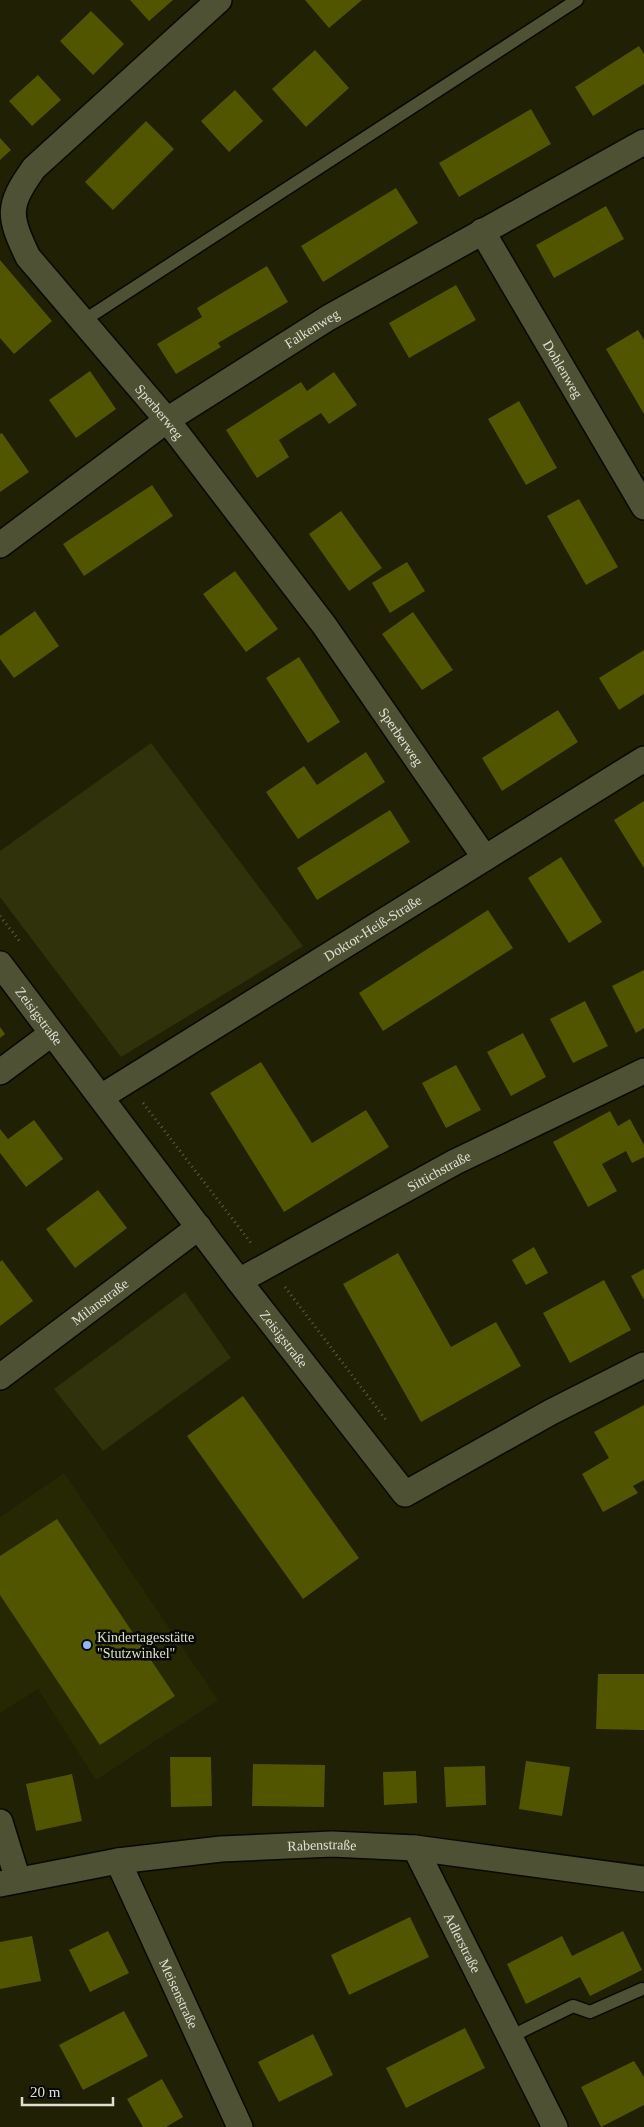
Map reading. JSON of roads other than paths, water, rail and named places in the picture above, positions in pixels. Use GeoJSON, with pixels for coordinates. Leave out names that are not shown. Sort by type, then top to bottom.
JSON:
{"type":"FeatureCollection","features":[{"type":"Feature","properties":{"kind":"street","name":"Sperberweg"},"geometry":{"type":"LineString","coordinates":[[219,0],[34,168],[20,188],[11,211],[16,231],[28,257],[167,420],[324,625],[486,858]]}},
{"type":"Feature","properties":{"kind":"street","name":"Falkenweg"},"geometry":{"type":"LineString","coordinates":[[0,545],[167,420],[328,318],[644,142]]}},
{"type":"Feature","properties":{"kind":"street","name":"Dohlenweg"},"geometry":{"type":"LineString","coordinates":[[482,231],[644,507]]}},
{"type":"Feature","properties":{"kind":"street","name":"Doktor-Heiß-Straße"},"geometry":{"type":"LineString","coordinates":[[101,1096],[644,759]]}},
{"type":"Feature","properties":{"kind":"street","name":"Zeisigstraße"},"geometry":{"type":"LineString","coordinates":[[0,964],[239,1281],[405,1494],[551,1412],[644,1365]]}},
{"type":"Feature","properties":{"kind":"street"},"geometry":{"type":"LineString","coordinates":[[0,1072],[51,1034]]}},
{"type":"Feature","properties":{"kind":"street","name":"Sittichstraße"},"geometry":{"type":"LineString","coordinates":[[239,1281],[455,1162],[644,1071]]}},
{"type":"Feature","properties":{"kind":"street","name":"Milanstraße"},"geometry":{"type":"LineString","coordinates":[[0,1377],[199,1227]]}},
{"type":"Feature","properties":{"kind":"street"},"geometry":{"type":"LineString","coordinates":[[0,1822],[9,1882]]}},
{"type":"Feature","properties":{"kind":"street","name":"Rabenstraße"},"geometry":{"type":"LineString","coordinates":[[9,1882],[118,1862],[221,1848],[332,1844],[415,1848],[644,1879]]}},
{"type":"Feature","properties":{"kind":"street","name":"Adlerstraße"},"geometry":{"type":"LineString","coordinates":[[415,1848],[555,2127]]}},
{"type":"Feature","properties":{"kind":"street","name":"Meisenstraße"},"geometry":{"type":"LineString","coordinates":[[118,1862],[240,2127]]}},
{"type":"Feature","properties":{"kind":"lane"},"geometry":{"type":"LineString","coordinates":[[82,321],[577,0]]}},
{"type":"Feature","properties":{"kind":"lane"},"geometry":{"type":"LineString","coordinates":[[510,2037],[573,2006],[590,2012],[642,1989]]}},
{"type":"Feature","properties":{"kind":"place","name":"Kindertagesstätte \"Stutzwinkel\""},"geometry":{"type":"Point","coordinates":[87,1645]}}]}
